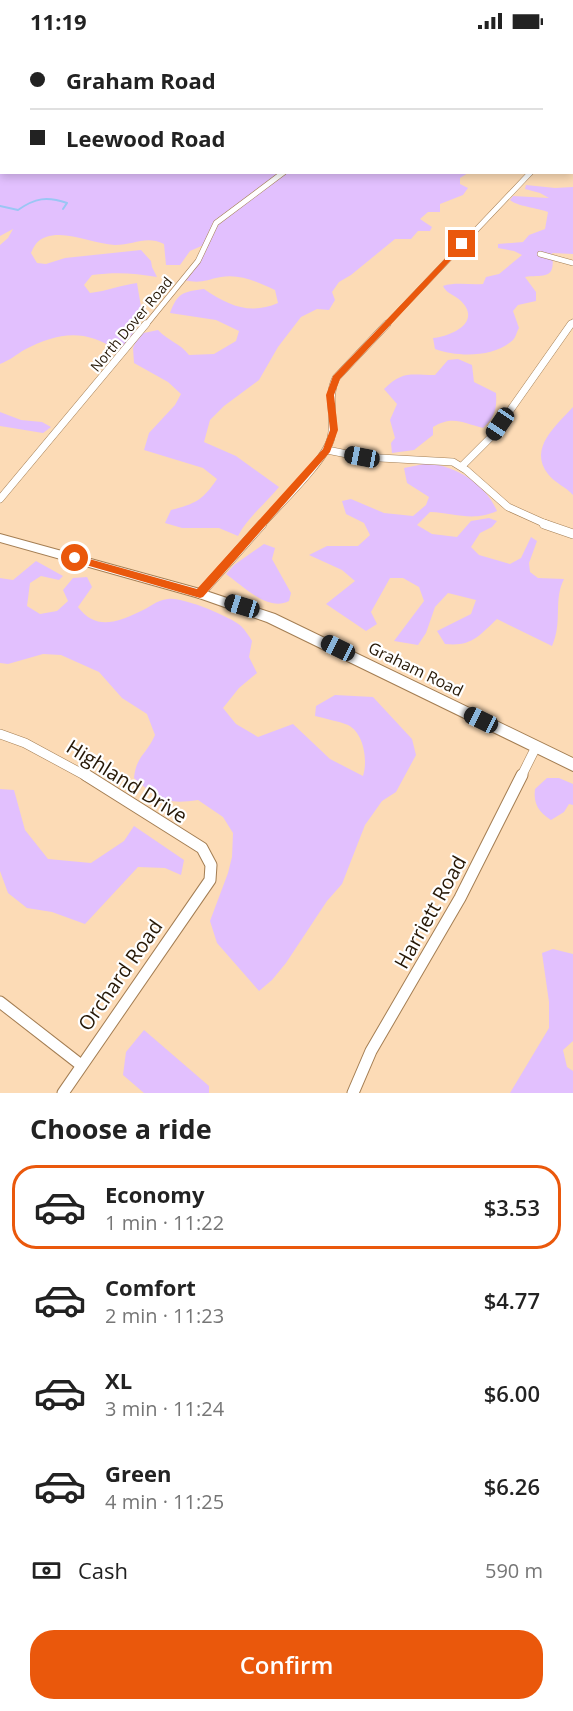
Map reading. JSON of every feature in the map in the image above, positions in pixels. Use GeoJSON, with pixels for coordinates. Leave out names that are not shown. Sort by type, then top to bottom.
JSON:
{"type":"FeatureCollection","features":[{"type":"Feature","properties":{"kind":"main road","name":"Graham Road"},"geometry":{"type":"LineString","coordinates":[[0,538],[242,606],[294,627],[573,765]]}},
{"type":"Feature","properties":{"kind":"street","name":"North Dover Road"},"geometry":{"type":"LineString","coordinates":[[0,499],[185,278],[198,261],[216,224],[281,174]]}},
{"type":"Feature","properties":{"kind":"street"},"geometry":{"type":"LineString","coordinates":[[200,594],[327,450],[334,430],[330,395],[336,378],[529,174]]}},
{"type":"Feature","properties":{"kind":"street"},"geometry":{"type":"LineString","coordinates":[[540,254],[573,263]]}},
{"type":"Feature","properties":{"kind":"street"},"geometry":{"type":"LineString","coordinates":[[462,466],[492,436],[573,322]]}},
{"type":"Feature","properties":{"kind":"street"},"geometry":{"type":"LineString","coordinates":[[327,450],[362,457],[443,460],[462,466],[505,505],[539,522],[573,534]]}},
{"type":"Feature","properties":{"kind":"street","name":"Highland Drive"},"geometry":{"type":"LineString","coordinates":[[0,734],[45,752],[78,770],[202,848],[212,865],[210,880]]}},
{"type":"Feature","properties":{"kind":"street","name":"Harriett Road"},"geometry":{"type":"LineString","coordinates":[[353,1093],[371,1051],[460,898],[536,747]]}},
{"type":"Feature","properties":{"kind":"street","name":"Orchard Road"},"geometry":{"type":"LineString","coordinates":[[63,1093],[210,880]]}},
{"type":"Feature","properties":{"kind":"street"},"geometry":{"type":"LineString","coordinates":[[0,1002],[81,1065]]}},
{"type":"Feature","properties":{"kind":"shaded area"},"geometry":{"type":"Polygon","coordinates":[[[0,174],[466,174],[460,178],[460,184],[468,188],[463,195],[440,204],[440,212],[428,212],[420,219],[432,227],[430,231],[418,231],[411,239],[395,239],[339,282],[332,292],[335,300],[329,310],[317,309],[301,317],[278,347],[259,380],[224,406],[210,420],[204,442],[236,456],[279,487],[238,536],[219,528],[182,528],[165,523],[171,510],[198,500],[217,479],[203,468],[144,450],[149,433],[175,405],[181,394],[168,382],[134,363],[133,348],[139,334],[158,330],[189,355],[214,354],[236,341],[239,331],[216,320],[170,313],[179,297],[186,292],[204,289],[231,304],[258,308],[278,303],[275,290],[249,279],[235,277],[221,277],[199,282],[184,280],[206,244],[190,251],[180,265],[166,265],[164,244],[158,241],[146,240],[115,245],[63,235],[46,237],[38,242],[31,253],[37,263],[46,264],[65,258],[141,250],[151,261],[157,277],[109,273],[92,275],[84,285],[90,293],[137,283],[142,313],[134,325],[133,342],[116,350],[93,338],[70,335],[36,344],[0,364],[0,245],[13,229],[0,236],[0,174]]]}},
{"type":"Feature","properties":{"kind":"shaded area"},"geometry":{"type":"Polygon","coordinates":[[[526,185],[573,187],[573,254],[552,253],[553,262],[550,272],[525,277],[536,292],[536,301],[518,305],[513,311],[519,328],[514,339],[505,346],[486,353],[475,354],[454,354],[435,349],[433,338],[456,331],[462,327],[468,315],[461,301],[443,286],[483,284],[486,277],[499,274],[522,255],[498,248],[498,244],[523,242],[529,235],[545,229],[548,212],[510,200],[513,196],[549,198],[525,189],[526,185]]]}},
{"type":"Feature","properties":{"kind":"shaded area"},"geometry":{"type":"Polygon","coordinates":[[[458,359],[472,365],[474,382],[496,393],[493,416],[483,428],[458,421],[440,423],[433,427],[433,435],[414,450],[392,453],[391,443],[395,438],[390,420],[397,404],[384,389],[402,376],[435,375],[448,360],[458,359]]]}},
{"type":"Feature","properties":{"kind":"shaded area"},"geometry":{"type":"Polygon","coordinates":[[[573,407],[573,495],[548,474],[541,455],[552,430],[573,407]]]}},
{"type":"Feature","properties":{"kind":"shaded area"},"geometry":{"type":"Polygon","coordinates":[[[0,412],[21,420],[42,422],[51,427],[43,433],[0,426],[0,412]]]}},
{"type":"Feature","properties":{"kind":"shaded area"},"geometry":{"type":"Polygon","coordinates":[[[429,463],[440,465],[469,478],[485,492],[497,511],[480,516],[430,512],[417,525],[432,534],[457,537],[471,521],[489,518],[497,521],[492,527],[480,533],[471,547],[479,555],[510,564],[521,558],[531,537],[537,541],[529,563],[530,572],[538,578],[564,579],[559,595],[557,628],[552,646],[497,619],[468,642],[445,644],[437,631],[471,614],[476,600],[448,593],[435,607],[426,633],[418,645],[394,641],[424,601],[419,587],[403,578],[390,578],[371,612],[377,624],[366,631],[326,604],[355,581],[342,570],[309,555],[327,546],[358,546],[370,535],[364,523],[346,514],[342,501],[351,499],[384,513],[413,516],[426,505],[429,497],[407,483],[404,468],[429,463]]]}},
{"type":"Feature","properties":{"kind":"shaded area"},"geometry":{"type":"Polygon","coordinates":[[[264,544],[275,548],[272,559],[291,593],[289,601],[273,603],[264,600],[226,574],[234,565],[264,544]]]}},
{"type":"Feature","properties":{"kind":"shaded area"},"geometry":{"type":"Polygon","coordinates":[[[36,561],[63,576],[59,580],[41,576],[30,583],[27,606],[40,614],[57,611],[68,601],[63,590],[73,578],[87,577],[92,587],[78,607],[91,619],[99,622],[122,619],[160,601],[175,599],[206,608],[241,626],[252,641],[249,657],[257,673],[239,688],[223,708],[236,724],[258,737],[293,724],[330,759],[363,776],[365,755],[358,734],[348,725],[315,716],[316,706],[335,695],[373,697],[412,739],[416,755],[396,792],[382,801],[365,825],[342,884],[327,901],[286,963],[259,991],[217,943],[210,921],[228,873],[232,857],[233,833],[223,817],[198,800],[177,802],[163,799],[134,778],[139,760],[155,735],[147,714],[122,698],[99,672],[61,655],[43,654],[8,664],[0,663],[0,578],[13,580],[36,561]]]}},
{"type":"Feature","properties":{"kind":"shaded area"},"geometry":{"type":"Polygon","coordinates":[[[547,778],[559,778],[573,784],[573,805],[569,804],[564,812],[551,820],[540,811],[535,799],[535,789],[547,778]]]}},
{"type":"Feature","properties":{"kind":"shaded area"},"geometry":{"type":"Polygon","coordinates":[[[0,789],[14,790],[25,830],[48,859],[91,863],[124,841],[134,826],[184,860],[181,875],[165,868],[138,867],[85,924],[52,912],[27,908],[8,893],[0,871],[0,789]]]}},
{"type":"Feature","properties":{"kind":"shaded area"},"geometry":{"type":"Polygon","coordinates":[[[553,949],[573,954],[573,1041],[563,1050],[567,1067],[573,1071],[573,1093],[510,1093],[549,1028],[549,1002],[542,953],[553,949]]]}},
{"type":"Feature","properties":{"kind":"shaded area"},"geometry":{"type":"Polygon","coordinates":[[[144,1030],[209,1086],[209,1093],[144,1093],[123,1075],[126,1052],[144,1030]]]}},
{"type":"Feature","properties":{"kind":"waterway"},"geometry":{"type":"LineString","coordinates":[[0,206],[18,210],[41,199],[53,199],[67,203],[63,209]]}},
{"type":"Feature","properties":{"kind":"route"},"geometry":{"type":"LineString","coordinates":[[75,558],[200,594],[327,450],[334,430],[330,395],[333,382],[363,347],[462,244]]}}]}
